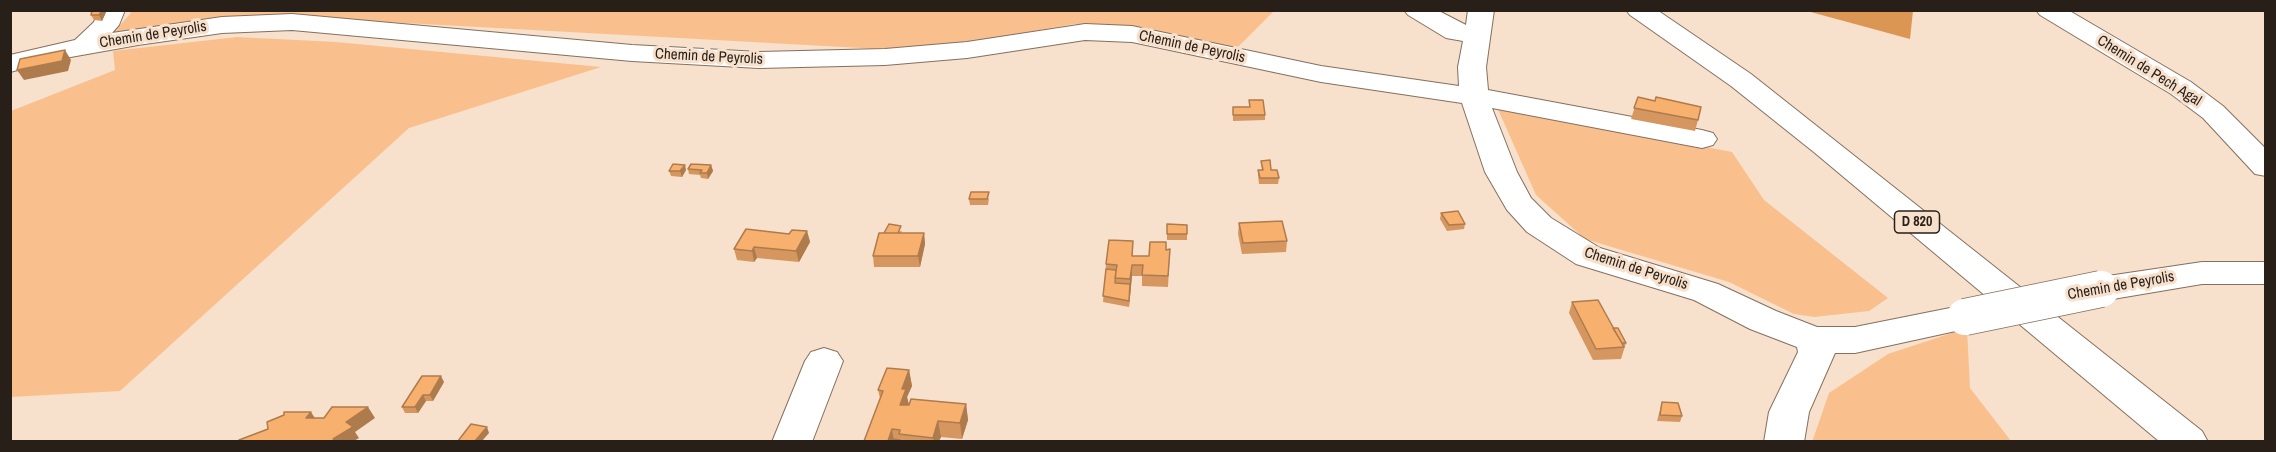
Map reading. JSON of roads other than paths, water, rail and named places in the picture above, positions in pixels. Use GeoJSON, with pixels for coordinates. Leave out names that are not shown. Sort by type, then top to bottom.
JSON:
{"type":"FeatureCollection","features":[{"type":"Feature","properties":{"kind":"street"},"geometry":{"type":"LineString","coordinates":[[83,47],[106,25],[112,10]]}},
{"type":"Feature","properties":{"kind":"street"},"geometry":{"type":"LineString","coordinates":[[1417,10],[1455,32],[1479,22]]}},
{"type":"Feature","properties":{"kind":"street","name":"D 820"},"geometry":{"type":"LineString","coordinates":[[1639,10],[1741,80],[1809,133],[2077,354],[2188,441]]}},
{"type":"Feature","properties":{"kind":"street","name":"Chemin de Pech Agal"},"geometry":{"type":"LineString","coordinates":[[2049,10],[2181,88],[2213,112],[2265,167]]}},
{"type":"Feature","properties":{"kind":"street","name":"Chemin de Peyrolis"},"geometry":{"type":"LineString","coordinates":[[10,64],[83,47],[222,25],[292,22],[632,53],[759,60],[897,56],[967,50],[1085,32],[1132,34],[1321,74],[1474,98],[1501,172],[1518,203],[1539,225],[1588,256],[1706,292],[1763,320],[1814,339],[1855,340],[2101,289],[2202,273],[2265,273]]}},
{"type":"Feature","properties":{"kind":"street"},"geometry":{"type":"LineString","coordinates":[[1479,22],[1472,67],[1474,98],[1498,100],[1702,140]]}},
{"type":"Feature","properties":{"kind":"street"},"geometry":{"type":"LineString","coordinates":[[1784,441],[1789,412],[1817,352],[1814,339]]}},
{"type":"Feature","properties":{"kind":"street"},"geometry":{"type":"LineString","coordinates":[[792,441],[824,361]]}}]}
